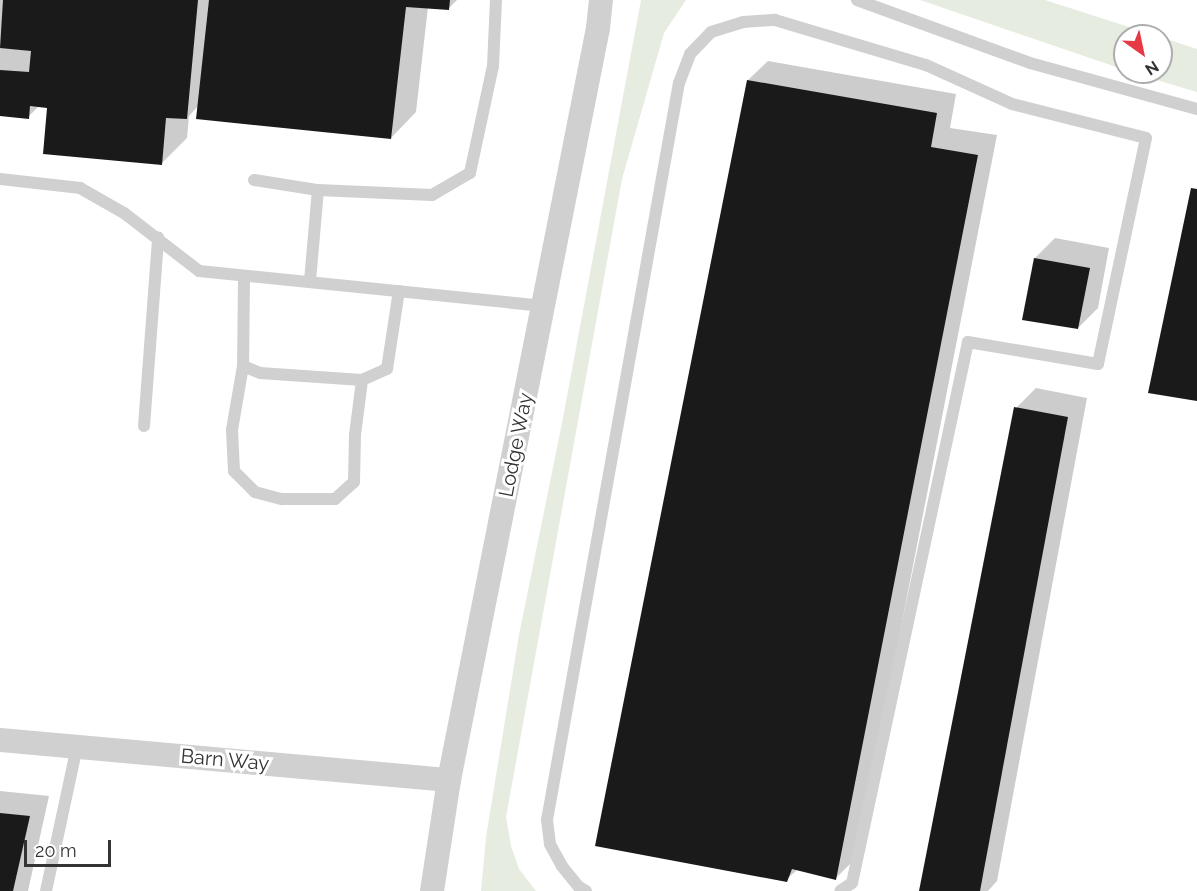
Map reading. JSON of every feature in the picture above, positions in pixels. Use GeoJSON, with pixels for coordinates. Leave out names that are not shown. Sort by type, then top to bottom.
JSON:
{"type":"FeatureCollection","features":[{"type":"Feature","properties":{"kind":"street","name":"Lodge Way"},"geometry":{"type":"LineString","coordinates":[[432,891],[449,780],[598,28],[601,0]]}},
{"type":"Feature","properties":{"kind":"street","name":"Barn Way"},"geometry":{"type":"LineString","coordinates":[[0,740],[449,780]]}},
{"type":"Feature","properties":{"kind":"lane"},"geometry":{"type":"LineString","coordinates":[[254,180],[318,190],[432,195],[470,173],[493,66],[496,0]]}},
{"type":"Feature","properties":{"kind":"lane"},"geometry":{"type":"LineString","coordinates":[[857,0],[1030,63],[1197,109]]}},
{"type":"Feature","properties":{"kind":"lane"},"geometry":{"type":"LineString","coordinates":[[586,891],[578,886],[562,866],[550,844],[547,820],[679,83],[690,54],[711,32],[743,22],[776,20],[926,64],[1012,104],[1146,138],[1098,364],[968,342],[852,883],[840,891]]}},
{"type":"Feature","properties":{"kind":"lane"},"geometry":{"type":"LineString","coordinates":[[0,179],[80,188],[124,213],[200,271],[543,306]]}},
{"type":"Feature","properties":{"kind":"lane"},"geometry":{"type":"LineString","coordinates":[[310,281],[318,190]]}},
{"type":"Feature","properties":{"kind":"lane"},"geometry":{"type":"LineString","coordinates":[[144,426],[158,238]]}},
{"type":"Feature","properties":{"kind":"lane"},"geometry":{"type":"LineString","coordinates":[[244,277],[243,366],[232,430],[234,471],[255,492],[282,500],[335,499],[354,482],[355,435],[362,380]]}},
{"type":"Feature","properties":{"kind":"lane"},"geometry":{"type":"LineString","coordinates":[[243,366],[260,374],[362,380],[387,369],[399,291]]}},
{"type":"Feature","properties":{"kind":"lane"},"geometry":{"type":"LineString","coordinates":[[46,891],[77,747]]}},
{"type":"Feature","properties":{"kind":"shaded area"},"geometry":{"type":"Polygon","coordinates":[[[641,0],[686,0],[664,33],[622,179],[506,817],[511,846],[519,869],[536,891],[481,891],[486,837],[519,635],[563,418],[641,0]]]}},
{"type":"Feature","properties":{"kind":"shaded area"},"geometry":{"type":"Polygon","coordinates":[[[920,0],[1045,0],[1120,24],[1113,24],[1113,66],[920,0]]]}},
{"type":"Feature","properties":{"kind":"shaded area"},"geometry":{"type":"Polygon","coordinates":[[[1173,41],[1197,49],[1197,92],[1170,84],[1173,84],[1173,41]]]}},
{"type":"Feature","properties":{"kind":"building"},"geometry":{"type":"Polygon","coordinates":[[[3,0],[198,0],[187,119],[166,118],[162,165],[43,154],[47,108],[30,106],[29,119],[0,116],[0,70],[29,72],[31,51],[0,48],[3,0]]]}},
{"type":"Feature","properties":{"kind":"building"},"geometry":{"type":"Polygon","coordinates":[[[209,0],[450,0],[449,10],[406,7],[391,139],[196,119],[209,0]]]}},
{"type":"Feature","properties":{"kind":"building"},"geometry":{"type":"Polygon","coordinates":[[[747,80],[937,113],[931,147],[978,155],[836,880],[792,869],[787,882],[595,846],[747,80]]]}},
{"type":"Feature","properties":{"kind":"building"},"geometry":{"type":"Polygon","coordinates":[[[1191,188],[1197,189],[1197,401],[1148,393],[1191,188]]]}},
{"type":"Feature","properties":{"kind":"building"},"geometry":{"type":"Polygon","coordinates":[[[1034,258],[1090,268],[1078,329],[1022,320],[1034,258]]]}},
{"type":"Feature","properties":{"kind":"building"},"geometry":{"type":"Polygon","coordinates":[[[1014,407],[1068,417],[980,891],[919,891],[1014,407]]]}},
{"type":"Feature","properties":{"kind":"building"},"geometry":{"type":"Polygon","coordinates":[[[0,813],[30,816],[13,891],[0,891],[0,813]]]}}]}
